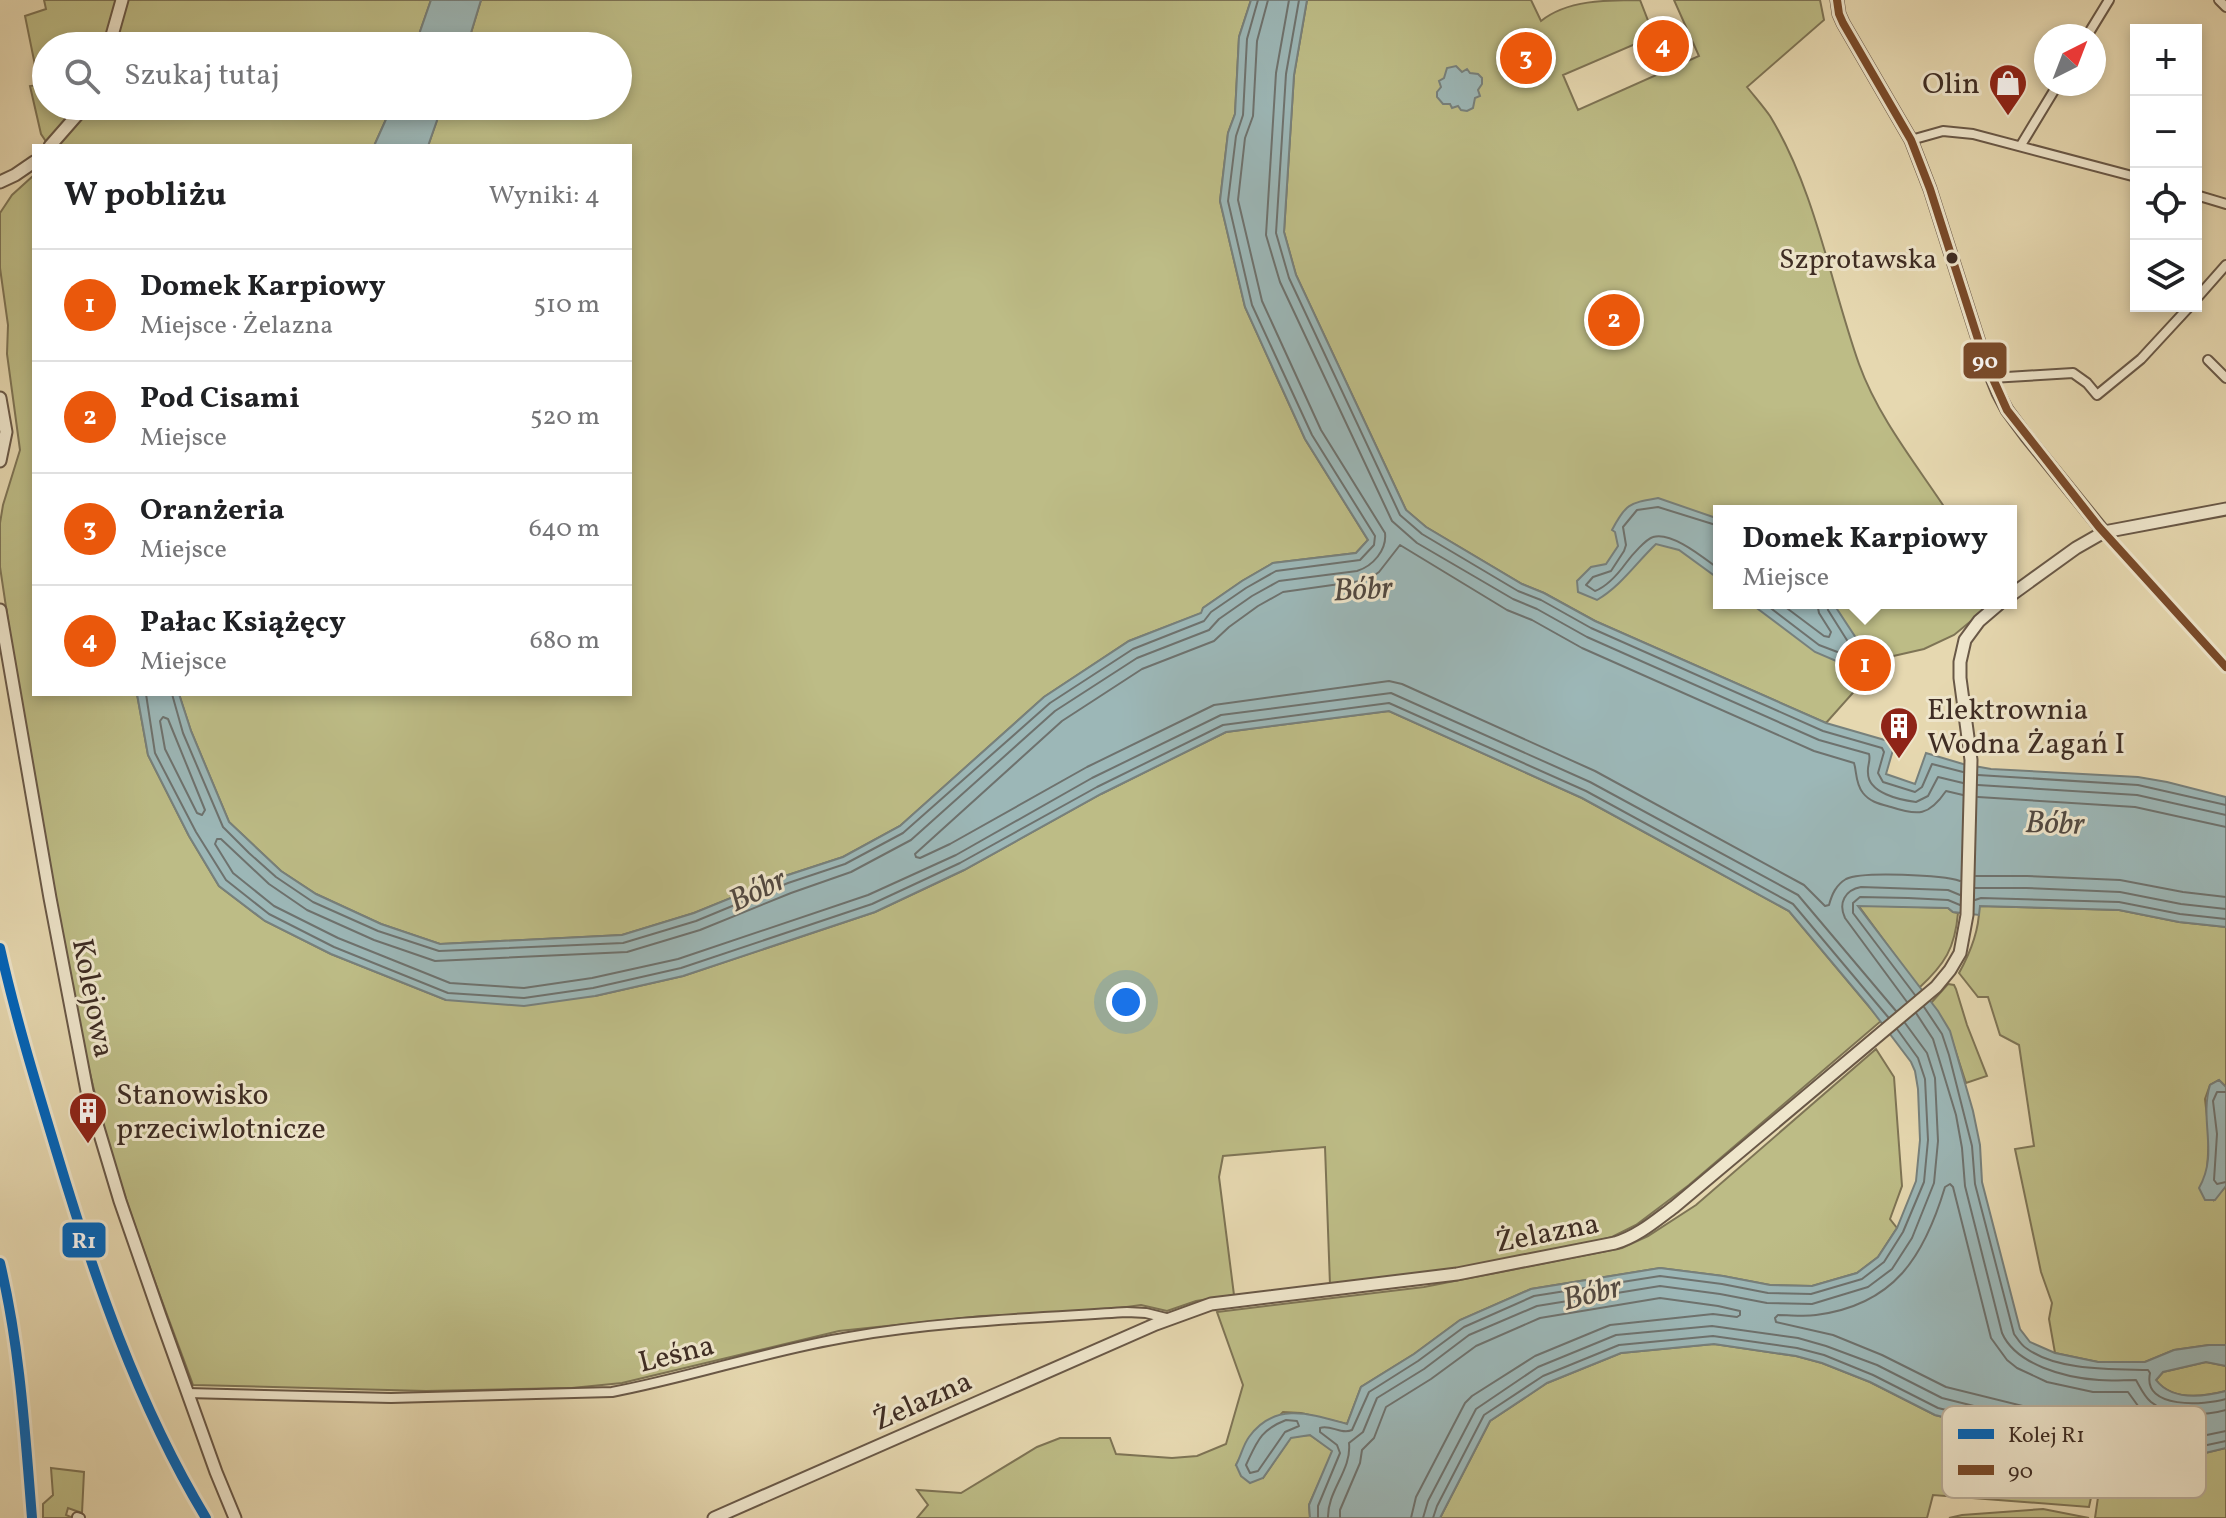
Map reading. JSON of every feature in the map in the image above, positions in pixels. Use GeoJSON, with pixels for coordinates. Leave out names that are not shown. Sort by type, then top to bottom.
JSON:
{"type":"FeatureCollection","features":[{"type":"Feature","properties":{"kind":"street"},"geometry":{"type":"LineString","coordinates":[[113,32],[122,0]]}},
{"type":"Feature","properties":{"kind":"street"},"geometry":{"type":"LineString","coordinates":[[2094,24],[2109,0]]}},
{"type":"Feature","properties":{"kind":"street"},"geometry":{"type":"LineString","coordinates":[[2219,0],[2226,7]]}},
{"type":"Feature","properties":{"kind":"street"},"geometry":{"type":"LineString","coordinates":[[1838,1],[1843,23],[1911,140],[1991,378],[2007,410],[2104,532],[2226,667]]}},
{"type":"Feature","properties":{"kind":"street"},"geometry":{"type":"LineString","coordinates":[[2021,145],[2051,96]]}},
{"type":"Feature","properties":{"kind":"street"},"geometry":{"type":"LineString","coordinates":[[52,144],[73,120]]}},
{"type":"Feature","properties":{"kind":"street"},"geometry":{"type":"LineString","coordinates":[[1911,140],[1931,133],[1960,131],[2130,175]]}},
{"type":"Feature","properties":{"kind":"street"},"geometry":{"type":"LineString","coordinates":[[0,182],[32,163]]}},
{"type":"Feature","properties":{"kind":"street"},"geometry":{"type":"LineString","coordinates":[[2202,197],[2226,204]]}},
{"type":"Feature","properties":{"kind":"street"},"geometry":{"type":"LineString","coordinates":[[2202,292],[2226,265]]}},
{"type":"Feature","properties":{"kind":"street"},"geometry":{"type":"LineString","coordinates":[[1991,378],[2073,373],[2097,395],[2141,359],[2184,312]]}},
{"type":"Feature","properties":{"kind":"street"},"geometry":{"type":"LineString","coordinates":[[2208,360],[2224,372]]}},
{"type":"Feature","properties":{"kind":"street"},"geometry":{"type":"LineString","coordinates":[[0,398],[6,432],[0,461]]}},
{"type":"Feature","properties":{"kind":"street"},"geometry":{"type":"LineString","coordinates":[[2017,591],[2104,532],[2226,509]]}},
{"type":"Feature","properties":{"kind":"street","name":"Żelazna"},"geometry":{"type":"LineString","coordinates":[[714,1518],[1211,1304],[1457,1274],[1629,1239],[1674,1207],[1936,987],[1960,953],[1967,915],[1971,760],[1960,662],[1965,640],[1993,609]]}},
{"type":"Feature","properties":{"kind":"street","name":"Kolejowa"},"geometry":{"type":"LineString","coordinates":[[0,610],[87,1091],[120,1201],[187,1393],[235,1518]]}},
{"type":"Feature","properties":{"kind":"street","name":"Leśna"},"geometry":{"type":"LineString","coordinates":[[187,1393],[391,1398],[612,1392],[835,1339],[944,1323],[1127,1312],[1171,1319]]}},
{"type":"Feature","properties":{"kind":"shaded area"},"geometry":{"type":"Polygon","coordinates":[[[44,0],[431,0],[420,32],[32,32],[32,50],[25,16],[46,9],[44,0]]]}},
{"type":"Feature","properties":{"kind":"shaded area"},"geometry":{"type":"Polygon","coordinates":[[[481,0],[1251,0],[1239,37],[1235,114],[1228,133],[1220,201],[1245,307],[1305,439],[1368,540],[1356,553],[1273,563],[1203,608],[1202,613],[1129,641],[1044,697],[900,826],[843,857],[785,876],[694,913],[622,935],[440,944],[381,924],[316,894],[281,871],[229,822],[180,696],[632,696],[632,144],[429,144],[437,120],[632,120],[632,32],[471,32],[481,0]]]}},
{"type":"Feature","properties":{"kind":"shaded area"},"geometry":{"type":"Polygon","coordinates":[[[1307,0],[1531,0],[1541,21],[1575,5],[1640,0],[1654,36],[1563,75],[1578,110],[1699,56],[1674,0],[1820,0],[1824,20],[1747,87],[1770,116],[1799,175],[1867,384],[1898,440],[1943,505],[1713,505],[1713,609],[1986,609],[1954,635],[1924,649],[1867,662],[1868,676],[1826,723],[1595,621],[1522,584],[1426,527],[1406,510],[1296,275],[1284,232],[1294,75],[1307,0]]]}},
{"type":"Feature","properties":{"kind":"shaded area"},"geometry":{"type":"Polygon","coordinates":[[[38,120],[386,120],[375,144],[48,144],[38,120]]]}},
{"type":"Feature","properties":{"kind":"shaded area"},"geometry":{"type":"Polygon","coordinates":[[[32,177],[32,696],[137,696],[148,755],[189,836],[219,886],[265,921],[331,954],[446,1000],[595,996],[683,976],[875,912],[964,870],[1101,794],[1226,732],[1389,711],[1582,798],[1789,911],[1881,1021],[1689,1185],[1636,1225],[1612,1237],[1560,1250],[1454,1271],[1330,1285],[1325,1147],[1223,1156],[1219,1177],[1234,1295],[1196,1301],[1167,1311],[1141,1305],[1090,1312],[982,1316],[839,1331],[622,1383],[572,1388],[426,1391],[193,1385],[126,1200],[93,1086],[52,893],[0,567],[3,505],[20,450],[7,354],[8,325],[0,268],[0,213],[12,195],[32,177]]]}},
{"type":"Feature","properties":{"kind":"shaded area"},"geometry":{"type":"Polygon","coordinates":[[[1858,905],[1948,908],[1958,913],[1947,955],[1919,988],[1858,905]]]}},
{"type":"Feature","properties":{"kind":"shaded area"},"geometry":{"type":"Polygon","coordinates":[[[1979,906],[2119,910],[2179,922],[2226,927],[2226,1087],[2219,1080],[2210,1085],[2205,1099],[2209,1134],[2207,1174],[2214,1200],[2226,1186],[2226,1345],[2174,1350],[2145,1362],[2098,1362],[2055,1353],[2049,1319],[2052,1303],[2041,1272],[2015,1149],[2034,1146],[2019,1045],[2000,1035],[1988,997],[1978,997],[1959,973],[1974,941],[1979,906]]]}},
{"type":"Feature","properties":{"kind":"shaded area"},"geometry":{"type":"Polygon","coordinates":[[[1948,984],[1956,989],[1987,1076],[1966,1083],[1949,1031],[1931,1003],[1948,984]]]}},
{"type":"Feature","properties":{"kind":"shaded area"},"geometry":{"type":"Polygon","coordinates":[[[1876,1049],[1894,1077],[1902,1186],[1890,1219],[1897,1228],[1878,1257],[1857,1273],[1812,1286],[1770,1285],[1660,1268],[1531,1289],[1460,1320],[1361,1387],[1347,1424],[1283,1412],[1242,1454],[1236,1465],[1263,1478],[1291,1437],[1310,1435],[1333,1451],[1309,1505],[1310,1518],[917,1518],[928,1505],[917,1490],[961,1493],[1037,1447],[1060,1438],[1110,1438],[1116,1454],[1172,1458],[1197,1456],[1226,1444],[1243,1385],[1217,1312],[1424,1287],[1622,1248],[1648,1236],[1696,1205],[1876,1049]]]}},
{"type":"Feature","properties":{"kind":"shaded area"},"geometry":{"type":"Polygon","coordinates":[[[1714,1344],[1796,1356],[1870,1382],[1942,1417],[1942,1496],[1933,1495],[1927,1518],[1440,1518],[1490,1421],[1547,1383],[1621,1353],[1714,1344]]]}},
{"type":"Feature","properties":{"kind":"shaded area"},"geometry":{"type":"Polygon","coordinates":[[[2206,1362],[2226,1366],[2226,1391],[2188,1396],[2170,1391],[2156,1380],[2163,1372],[2206,1362]]]}},
{"type":"Feature","properties":{"kind":"shaded area"},"geometry":{"type":"Polygon","coordinates":[[[2226,1448],[2226,1518],[2095,1518],[2098,1498],[2206,1498],[2206,1453],[2226,1448]]]}},
{"type":"Feature","properties":{"kind":"shaded area"},"geometry":{"type":"Polygon","coordinates":[[[51,1468],[84,1472],[82,1513],[68,1508],[66,1515],[73,1518],[43,1518],[43,1504],[53,1495],[51,1468]]]}},
{"type":"Feature","properties":{"kind":"shaded area"},"geometry":{"type":"Polygon","coordinates":[[[1972,1498],[2091,1498],[2089,1507],[1972,1498]]]}},
{"type":"Feature","properties":{"kind":"shaded area"},"geometry":{"type":"Polygon","coordinates":[[[2043,1509],[2089,1518],[1949,1518],[1962,1515],[2043,1509]]]}},
{"type":"Feature","properties":{"kind":"water"},"geometry":{"type":"Polygon","coordinates":[[[431,0],[481,0],[471,32],[420,32],[431,0]]]}},
{"type":"Feature","properties":{"kind":"water","name":"Bóbr"},"geometry":{"type":"Polygon","coordinates":[[[1251,0],[1307,0],[1294,75],[1284,232],[1296,275],[1406,510],[1426,527],[1522,584],[1595,621],[1826,723],[1895,743],[1886,774],[1915,784],[1926,753],[1991,769],[2138,777],[2226,797],[2226,927],[2179,922],[2119,910],[1980,906],[1979,915],[1953,912],[1948,908],[1858,906],[1950,1031],[1973,1111],[1980,1145],[1982,1182],[2020,1329],[2030,1342],[2055,1353],[2098,1362],[2145,1362],[2174,1350],[2226,1345],[2226,1366],[2206,1362],[2163,1372],[2156,1380],[2170,1391],[2188,1396],[2226,1391],[2226,1448],[2206,1453],[2206,1406],[1942,1406],[1942,1417],[1822,1363],[1714,1344],[1621,1353],[1547,1383],[1490,1421],[1440,1518],[1310,1518],[1309,1505],[1332,1451],[1310,1435],[1291,1438],[1263,1478],[1250,1483],[1241,1476],[1236,1465],[1245,1443],[1270,1418],[1282,1414],[1307,1414],[1347,1424],[1361,1387],[1460,1320],[1531,1289],[1660,1268],[1770,1285],[1812,1286],[1857,1273],[1878,1257],[1897,1228],[1916,1181],[1920,1140],[1918,1089],[1911,1062],[1789,911],[1582,798],[1389,711],[1226,732],[1101,794],[964,870],[875,912],[683,976],[595,996],[524,1006],[446,1000],[331,954],[265,921],[219,886],[189,836],[148,755],[137,696],[180,696],[229,822],[281,871],[316,894],[381,924],[440,944],[622,935],[694,913],[785,876],[843,857],[900,826],[1044,697],[1129,641],[1201,613],[1203,608],[1273,563],[1356,553],[1368,540],[1305,439],[1245,307],[1220,201],[1228,133],[1235,114],[1239,37],[1251,0]]]}},
{"type":"Feature","properties":{"kind":"water"},"geometry":{"type":"Polygon","coordinates":[[[1456,66],[1462,72],[1467,69],[1482,78],[1478,90],[1480,96],[1475,98],[1473,108],[1467,111],[1443,104],[1437,97],[1441,87],[1439,81],[1444,78],[1447,68],[1456,66]]]}},
{"type":"Feature","properties":{"kind":"water"},"geometry":{"type":"Polygon","coordinates":[[[386,120],[437,120],[429,144],[375,144],[386,120]]]}},
{"type":"Feature","properties":{"kind":"water"},"geometry":{"type":"Polygon","coordinates":[[[1658,498],[1713,517],[1713,575],[1679,550],[1656,544],[1621,581],[1597,600],[1578,592],[1577,581],[1591,567],[1606,564],[1618,546],[1612,530],[1625,509],[1635,503],[1658,498]]]}},
{"type":"Feature","properties":{"kind":"water"},"geometry":{"type":"Polygon","coordinates":[[[1758,609],[1837,609],[1858,641],[1861,652],[1855,662],[1842,667],[1841,663],[1815,652],[1758,609]]]}},
{"type":"Feature","properties":{"kind":"water"},"geometry":{"type":"Polygon","coordinates":[[[2219,1080],[2226,1087],[2226,1186],[2215,1200],[2205,1200],[2199,1188],[2208,1162],[2207,1098],[2210,1085],[2219,1080]]]}},
{"type":"Feature","properties":{"kind":"rail line","name":"R1"},"geometry":{"type":"LineString","coordinates":[[0,948],[40,1097],[101,1290],[159,1430],[206,1518]]}},
{"type":"Feature","properties":{"kind":"rail line","name":"R1"},"geometry":{"type":"LineString","coordinates":[[0,1263],[17,1358],[32,1518]]}},
{"type":"Feature","properties":{"kind":"transit line","name":"90"},"geometry":{"type":"LineString","coordinates":[[1837,0],[1843,23],[1911,140],[1930,189],[1985,361],[2007,410],[2099,527],[2226,667]]}},
{"type":"Feature","properties":{"kind":"place","name":"Pałac Książęcy"},"geometry":{"type":"Point","coordinates":[1663,46]}},
{"type":"Feature","properties":{"kind":"place","name":"Oranżeria"},"geometry":{"type":"Point","coordinates":[1526,58]}},
{"type":"Feature","properties":{"kind":"place","name":"Olin"},"geometry":{"type":"Point","coordinates":[2008,117]}},
{"type":"Feature","properties":{"kind":"place","name":"Szprotawska"},"geometry":{"type":"Point","coordinates":[1952,258]}},
{"type":"Feature","properties":{"kind":"place","name":"Pod Cisami"},"geometry":{"type":"Point","coordinates":[1614,320]}},
{"type":"Feature","properties":{"kind":"place","name":"Domek Karpiowy"},"geometry":{"type":"Point","coordinates":[1865,665]}},
{"type":"Feature","properties":{"kind":"place","name":"Elektrownia Wodna Żagań I"},"geometry":{"type":"Point","coordinates":[1899,760]}},
{"type":"Feature","properties":{"kind":"place","name":"Stanowisko przeciwlotnicze"},"geometry":{"type":"Point","coordinates":[88,1145]}}]}
